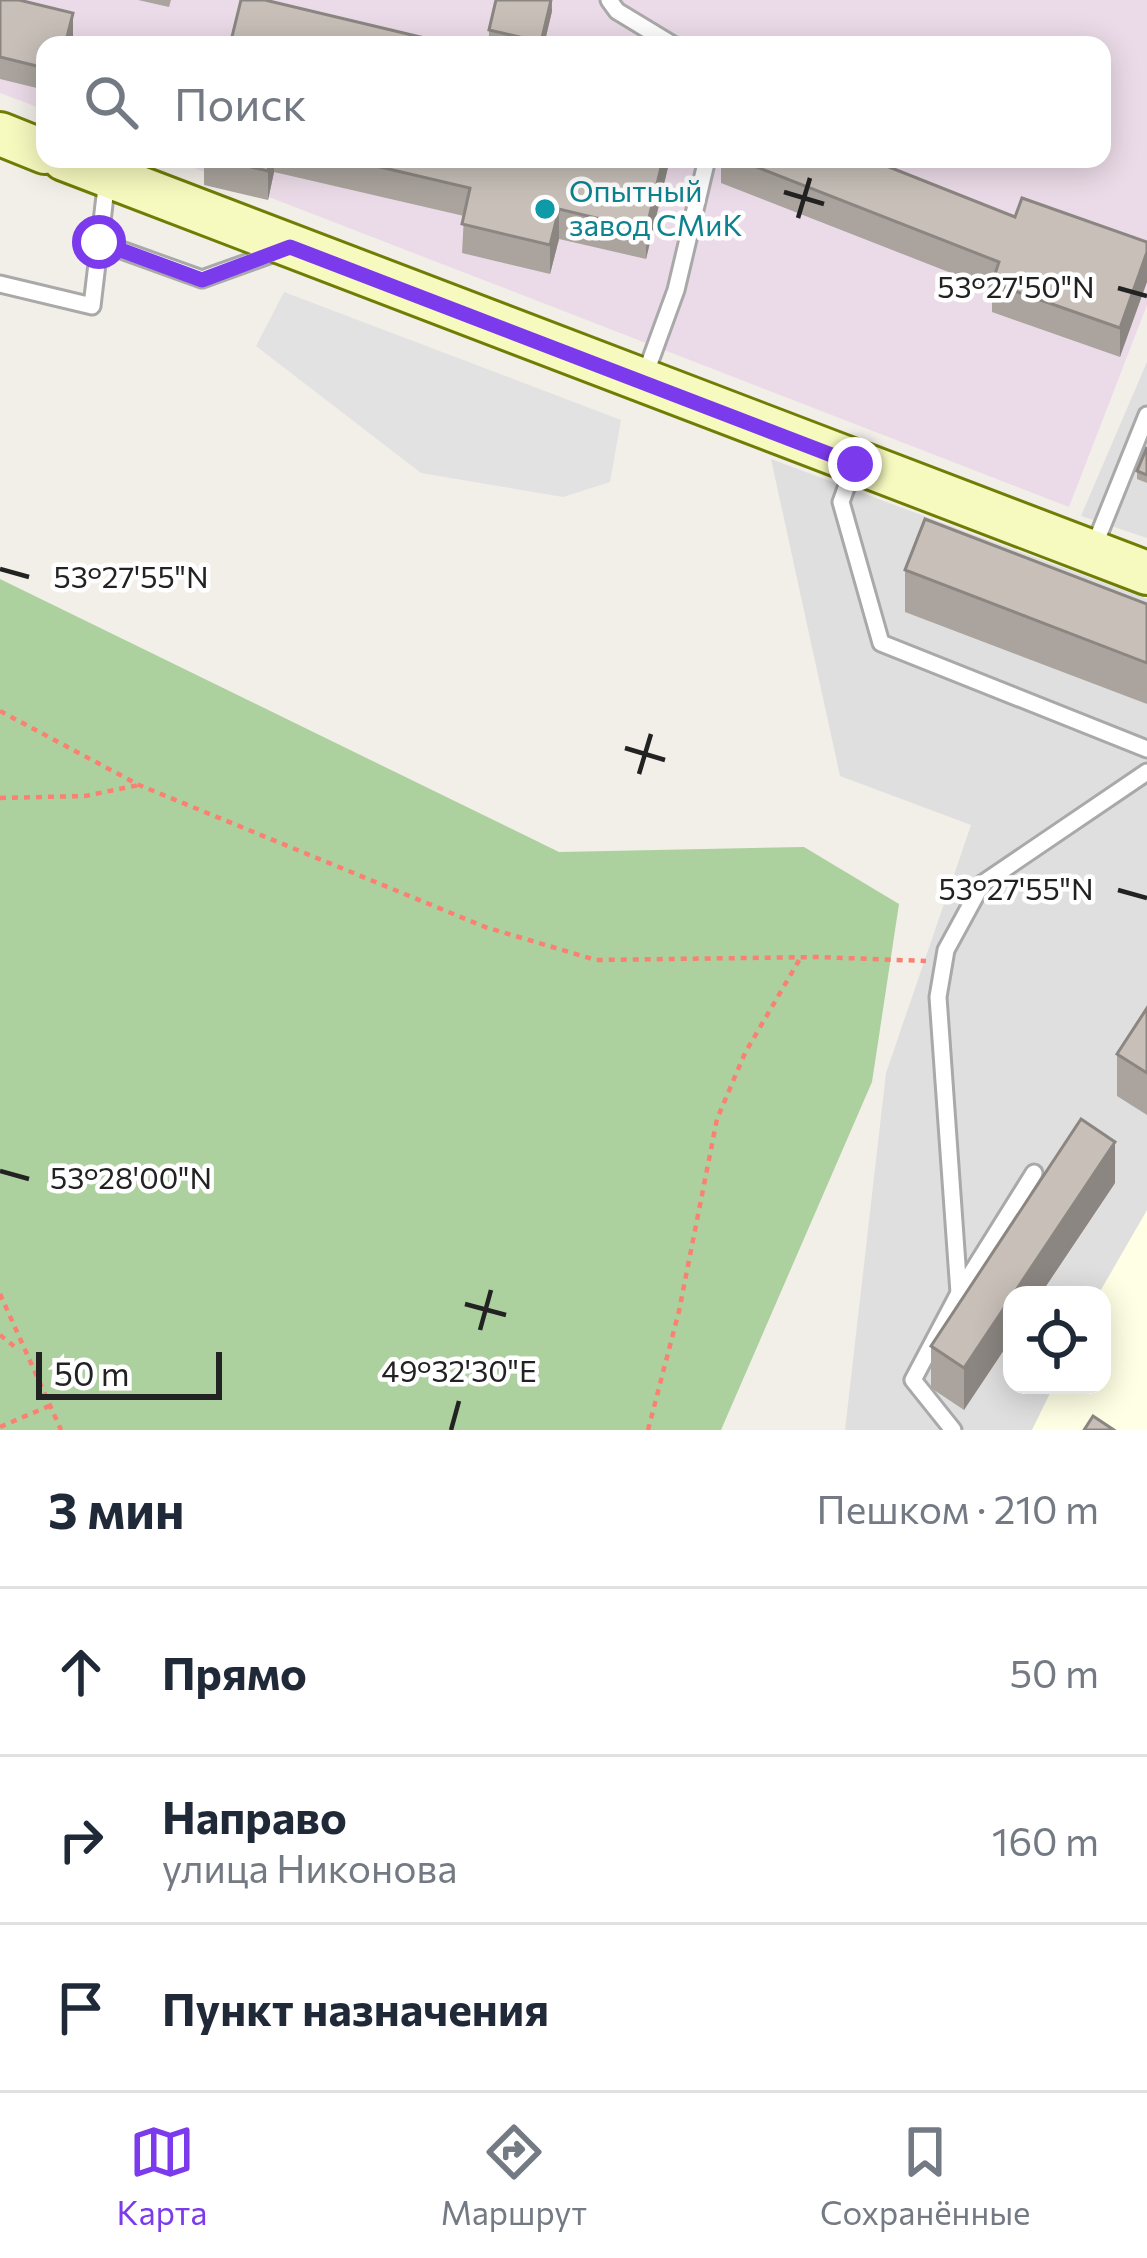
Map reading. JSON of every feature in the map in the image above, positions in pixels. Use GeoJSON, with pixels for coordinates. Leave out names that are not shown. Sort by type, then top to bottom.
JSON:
{"type":"FeatureCollection","features":[{"type":"Feature","properties":{"kind":"main road"},"geometry":{"type":"LineString","coordinates":[[0,134],[36,148]]}},
{"type":"Feature","properties":{"kind":"main road"},"geometry":{"type":"LineString","coordinates":[[87,168],[1147,573]]}},
{"type":"Feature","properties":{"kind":"lane"},"geometry":{"type":"LineString","coordinates":[[609,0],[617,11],[658,36]]}},
{"type":"Feature","properties":{"kind":"lane"},"geometry":{"type":"LineString","coordinates":[[642,383],[676,290],[705,168]]}},
{"type":"Feature","properties":{"kind":"lane"},"geometry":{"type":"LineString","coordinates":[[0,284],[92,306],[107,176]]}},
{"type":"Feature","properties":{"kind":"lane"},"geometry":{"type":"LineString","coordinates":[[99,242],[202,280],[290,247]]}},
{"type":"Feature","properties":{"kind":"lane"},"geometry":{"type":"LineString","coordinates":[[1092,552],[1147,415]]}},
{"type":"Feature","properties":{"kind":"lane"},"geometry":{"type":"LineString","coordinates":[[855,464],[841,502],[881,643],[1147,749]]}},
{"type":"Feature","properties":{"kind":"lane"},"geometry":{"type":"LineString","coordinates":[[959,1293],[938,997],[944,962],[982,884],[1147,772]]}},
{"type":"Feature","properties":{"kind":"lane"},"geometry":{"type":"LineString","coordinates":[[953,1430],[913,1381],[959,1293],[1034,1173]]}},
{"type":"Feature","properties":{"kind":"path"},"geometry":{"type":"LineString","coordinates":[[0,712],[139,785],[485,927],[596,960],[801,957],[944,962]]}},
{"type":"Feature","properties":{"kind":"path"},"geometry":{"type":"LineString","coordinates":[[0,797],[85,796],[139,785]]}},
{"type":"Feature","properties":{"kind":"path"},"geometry":{"type":"LineString","coordinates":[[648,1430],[679,1311],[717,1119],[745,1053],[801,957]]}},
{"type":"Feature","properties":{"kind":"path"},"geometry":{"type":"LineString","coordinates":[[0,1294],[61,1430]]}},
{"type":"Feature","properties":{"kind":"path"},"geometry":{"type":"LineString","coordinates":[[0,1335],[24,1354]]}},
{"type":"Feature","properties":{"kind":"path"},"geometry":{"type":"LineString","coordinates":[[0,1426],[49,1406]]}},
{"type":"Feature","properties":{"kind":"shaded area"},"geometry":{"type":"Polygon","coordinates":[[[0,0],[1147,0],[1147,305],[1069,507],[194,168],[1111,168],[1111,36],[36,36],[36,107],[0,93],[0,0]]]}},
{"type":"Feature","properties":{"kind":"shaded area"},"geometry":{"type":"Polygon","coordinates":[[[284,292],[621,420],[610,482],[563,497],[421,473],[256,346],[284,292]]]}},
{"type":"Feature","properties":{"kind":"shaded area"},"geometry":{"type":"Polygon","coordinates":[[[1147,362],[1147,538],[1081,516],[1147,362]]]}},
{"type":"Feature","properties":{"kind":"shaded area"},"geometry":{"type":"Polygon","coordinates":[[[771,459],[1147,599],[1147,1430],[845,1430],[886,1073],[971,825],[840,776],[771,459]]]}},
{"type":"Feature","properties":{"kind":"shaded area"},"geometry":{"type":"Polygon","coordinates":[[[1147,1210],[1147,1430],[1032,1430],[1050,1394],[1111,1394],[1111,1286],[1103,1286],[1147,1210]]]}},
{"type":"Feature","properties":{"kind":"green space"},"geometry":{"type":"Polygon","coordinates":[[[0,579],[559,852],[804,847],[899,904],[872,1082],[721,1430],[0,1430],[0,579]]]}},
{"type":"Feature","properties":{"kind":"building"},"geometry":{"type":"Polygon","coordinates":[[[0,0],[73,13],[67,36],[36,36],[36,66],[0,57],[0,0]]]}},
{"type":"Feature","properties":{"kind":"building"},"geometry":{"type":"Polygon","coordinates":[[[241,0],[265,0],[416,36],[232,36],[241,0]]]}},
{"type":"Feature","properties":{"kind":"building"},"geometry":{"type":"Polygon","coordinates":[[[496,0],[551,0],[542,36],[489,30],[496,0]]]}},
{"type":"Feature","properties":{"kind":"building"},"geometry":{"type":"Polygon","coordinates":[[[384,168],[661,168],[646,230],[559,209],[550,245],[462,224],[470,188],[384,168]]]}},
{"type":"Feature","properties":{"kind":"building"},"geometry":{"type":"Polygon","coordinates":[[[759,168],[892,168],[1015,217],[1022,198],[1147,242],[1120,328],[992,283],[999,262],[759,168]]]}},
{"type":"Feature","properties":{"kind":"building"},"geometry":{"type":"Polygon","coordinates":[[[1147,447],[1147,475],[1137,471],[1147,447]]]}},
{"type":"Feature","properties":{"kind":"building"},"geometry":{"type":"Polygon","coordinates":[[[925,519],[1147,604],[1147,663],[905,570],[925,519]]]}},
{"type":"Feature","properties":{"kind":"building"},"geometry":{"type":"Polygon","coordinates":[[[1147,1008],[1147,1073],[1117,1054],[1147,1008]]]}},
{"type":"Feature","properties":{"kind":"building"},"geometry":{"type":"Polygon","coordinates":[[[1081,1119],[1115,1142],[1019,1286],[1003,1286],[1003,1310],[964,1368],[931,1346],[1081,1119]]]}},
{"type":"Feature","properties":{"kind":"building"},"geometry":{"type":"Polygon","coordinates":[[[1093,1416],[1114,1430],[1084,1430],[1093,1416]]]}},
{"type":"Feature","properties":{"kind":"place","name":"Опытный завод СМиК"},"geometry":{"type":"Point","coordinates":[545,209]}},
{"type":"Feature","properties":{"kind":"route"},"geometry":{"type":"LineString","coordinates":[[99,242],[202,280],[290,247],[855,464]]}}]}
